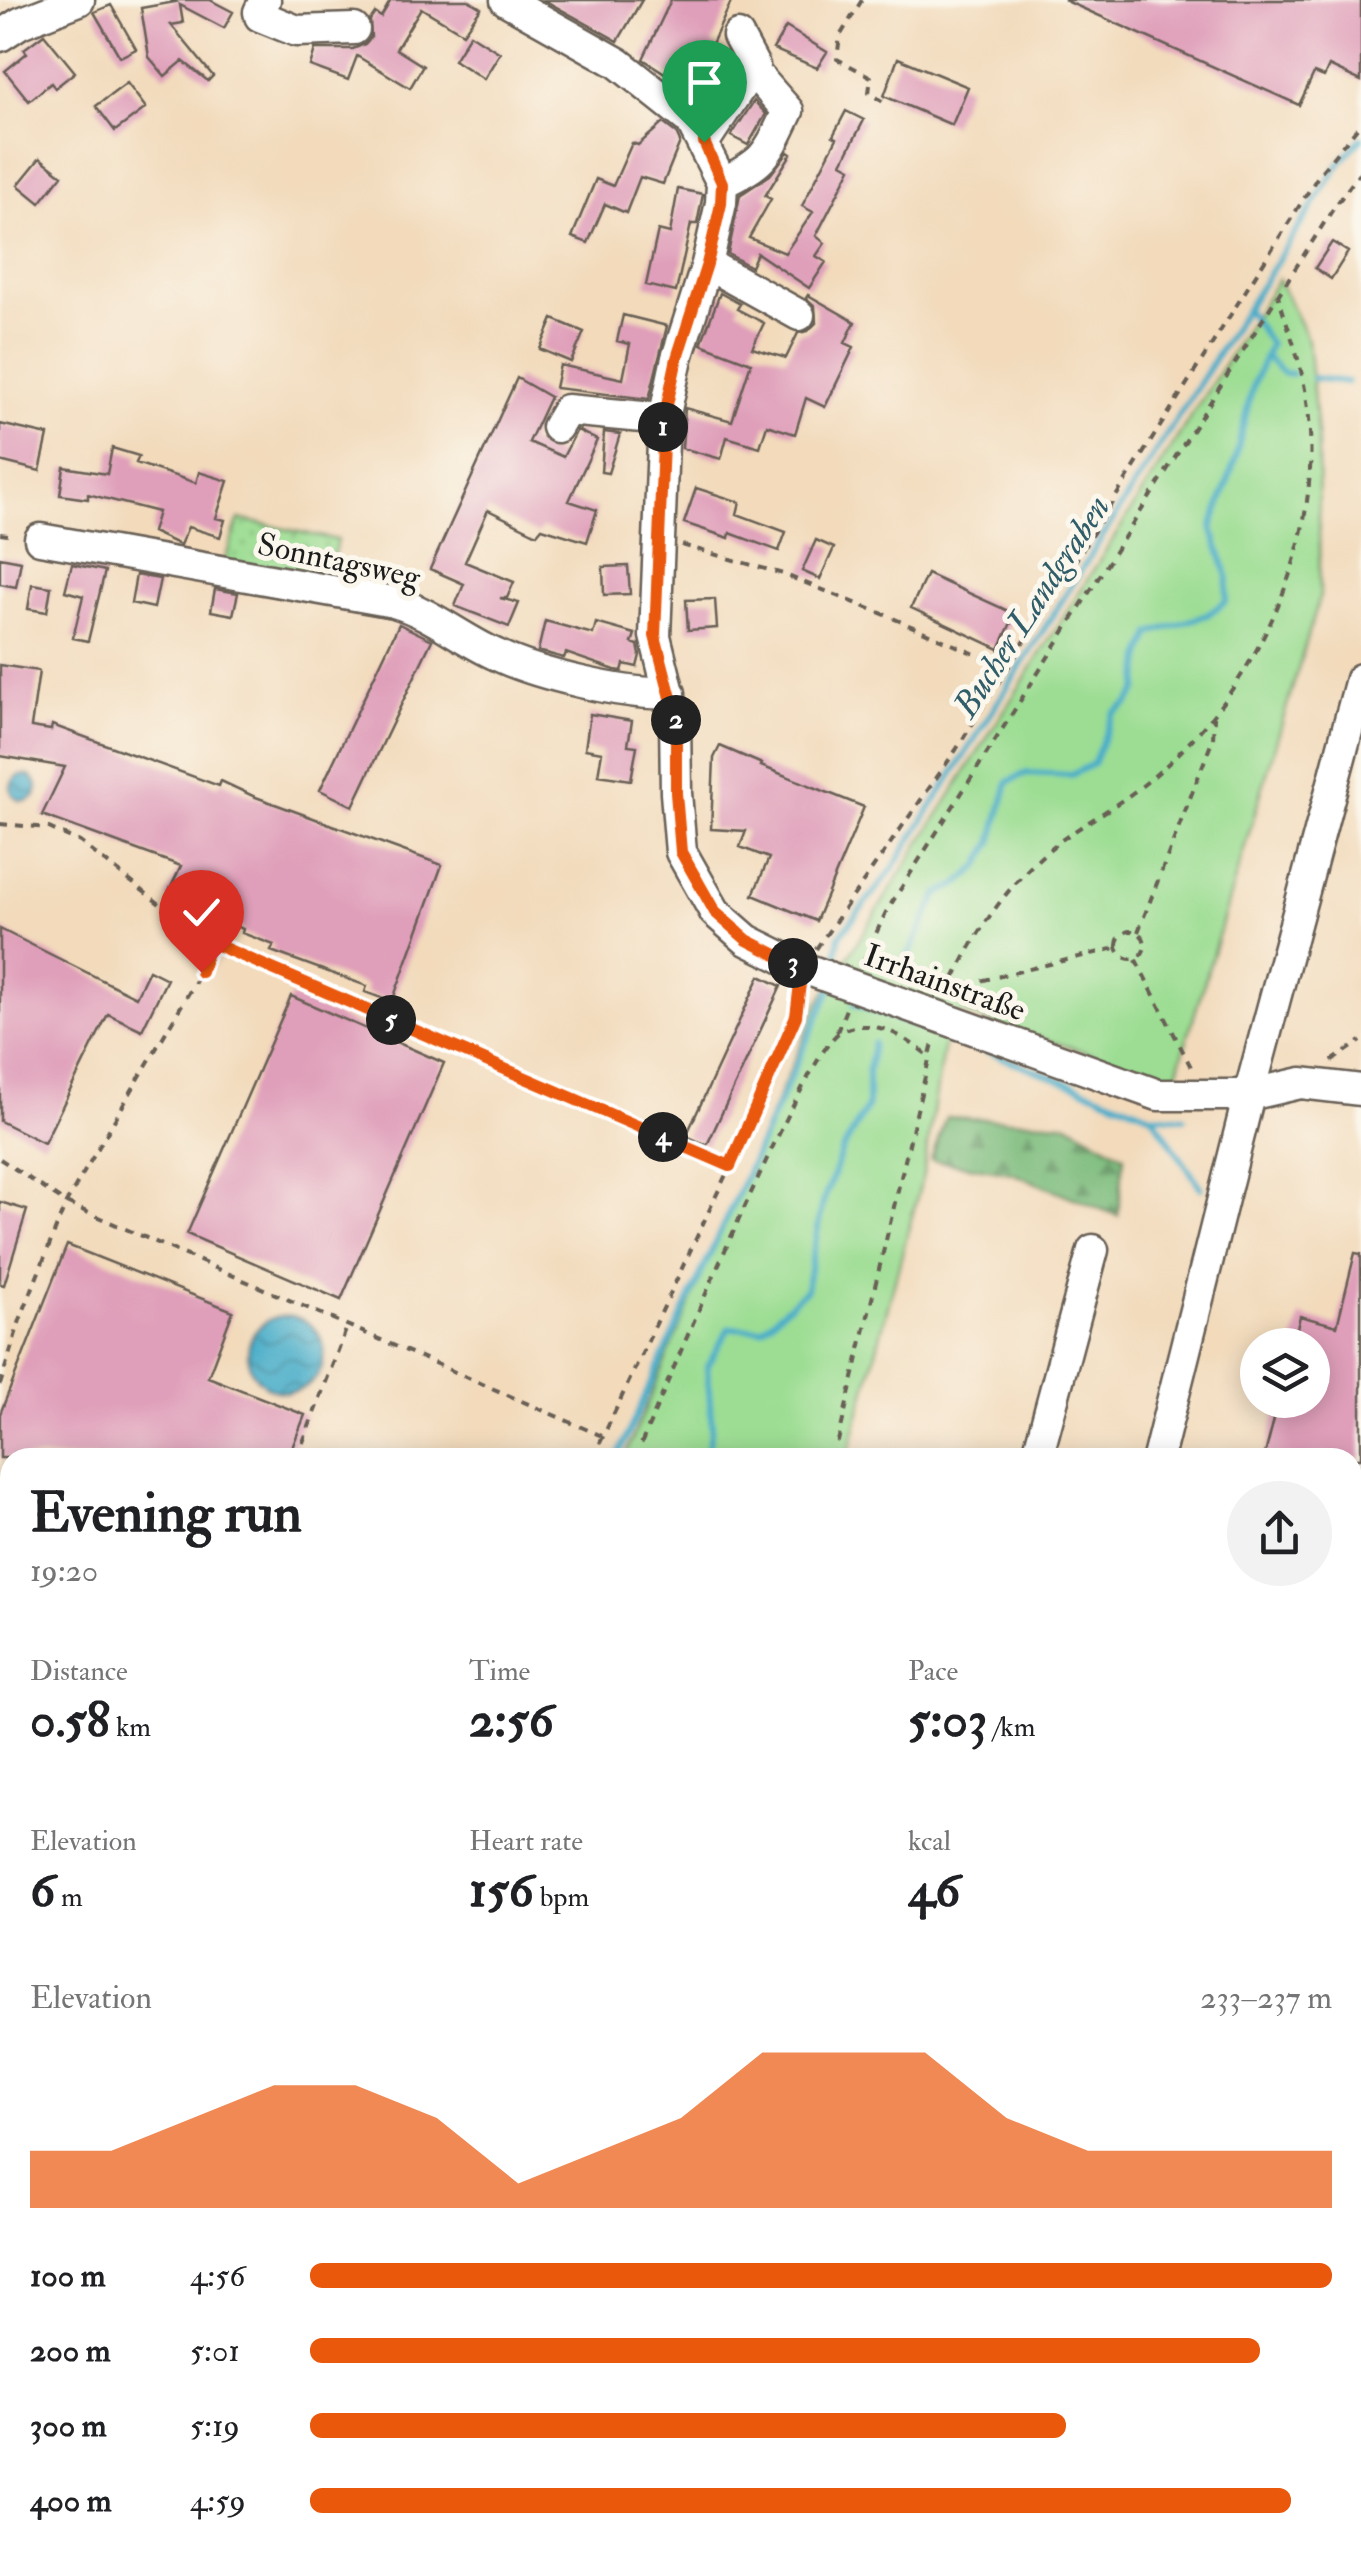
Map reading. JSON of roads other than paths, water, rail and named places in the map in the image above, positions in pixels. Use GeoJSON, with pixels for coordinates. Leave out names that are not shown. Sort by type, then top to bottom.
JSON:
{"type":"FeatureCollection","features":[{"type":"Feature","properties":{"kind":"street"},"geometry":{"type":"LineString","coordinates":[[7,21],[78,0]]}},
{"type":"Feature","properties":{"kind":"street"},"geometry":{"type":"LineString","coordinates":[[265,0],[260,16],[292,30],[354,29]]}},
{"type":"Feature","properties":{"kind":"street"},"geometry":{"type":"LineString","coordinates":[[506,0],[618,63],[691,122],[722,183],[757,166],[788,111],[752,70]]}},
{"type":"Feature","properties":{"kind":"street"},"geometry":{"type":"LineString","coordinates":[[704,142],[754,66],[738,36]]}},
{"type":"Feature","properties":{"kind":"street","name":"Irrhainstraße"},"geometry":{"type":"LineString","coordinates":[[722,183],[707,264],[677,358],[664,419],[655,636],[676,717],[681,852],[715,912],[747,940],[829,977],[945,1003],[1158,1096],[1249,1095],[1301,1083],[1361,1090]]}},
{"type":"Feature","properties":{"kind":"street"},"geometry":{"type":"LineString","coordinates":[[707,264],[799,315]]}},
{"type":"Feature","properties":{"kind":"street"},"geometry":{"type":"LineString","coordinates":[[557,427],[568,410],[664,419]]}},
{"type":"Feature","properties":{"kind":"street","name":"Sonntagsweg"},"geometry":{"type":"LineString","coordinates":[[40,540],[394,602],[416,608],[497,656],[543,672],[651,694],[670,693]]}},
{"type":"Feature","properties":{"kind":"street"},"geometry":{"type":"LineString","coordinates":[[1160,1448],[1249,1095],[1361,679]]}},
{"type":"Feature","properties":{"kind":"street"},"geometry":{"type":"LineString","coordinates":[[1040,1448],[1093,1250]]}},
{"type":"Feature","properties":{"kind":"water"},"geometry":{"type":"Polygon","coordinates":[[[24,775],[33,779],[37,788],[33,797],[24,801],[15,797],[11,788],[15,779],[24,775]]]}},
{"type":"Feature","properties":{"kind":"water"},"geometry":{"type":"Polygon","coordinates":[[[286,1316],[313,1327],[324,1354],[313,1381],[286,1392],[259,1381],[248,1354],[259,1327],[286,1316]]]}},
{"type":"Feature","properties":{"kind":"waterway","name":"Bucher Landgraben"},"geometry":{"type":"LineString","coordinates":[[833,970],[840,935],[892,870],[1246,309],[1341,162],[1361,138]]}},
{"type":"Feature","properties":{"kind":"waterway"},"geometry":{"type":"LineString","coordinates":[[899,975],[938,894],[957,885],[979,866],[992,843],[1008,782],[1026,773],[1071,775],[1093,764],[1114,713],[1129,703],[1138,689],[1142,656],[1151,633],[1207,615],[1226,601],[1228,577],[1212,528],[1235,460],[1253,385],[1270,344],[1246,309]]}},
{"type":"Feature","properties":{"kind":"waterway"},"geometry":{"type":"LineString","coordinates":[[1265,356],[1283,373],[1292,374]]}},
{"type":"Feature","properties":{"kind":"waterway"},"geometry":{"type":"LineString","coordinates":[[1313,378],[1347,382]]}},
{"type":"Feature","properties":{"kind":"waterway"},"geometry":{"type":"LineString","coordinates":[[622,1448],[831,988]]}},
{"type":"Feature","properties":{"kind":"waterway"},"geometry":{"type":"LineString","coordinates":[[854,1004],[924,1029]]}},
{"type":"Feature","properties":{"kind":"waterway"},"geometry":{"type":"LineString","coordinates":[[708,1448],[712,1428],[707,1366],[729,1328],[762,1329],[806,1290],[823,1202],[842,1151],[868,1105],[873,1043]]}},
{"type":"Feature","properties":{"kind":"waterway"},"geometry":{"type":"LineString","coordinates":[[964,1043],[1152,1115],[1201,1188]]}},
{"type":"Feature","properties":{"kind":"waterway"},"geometry":{"type":"LineString","coordinates":[[1152,1115],[1184,1118]]}}]}
